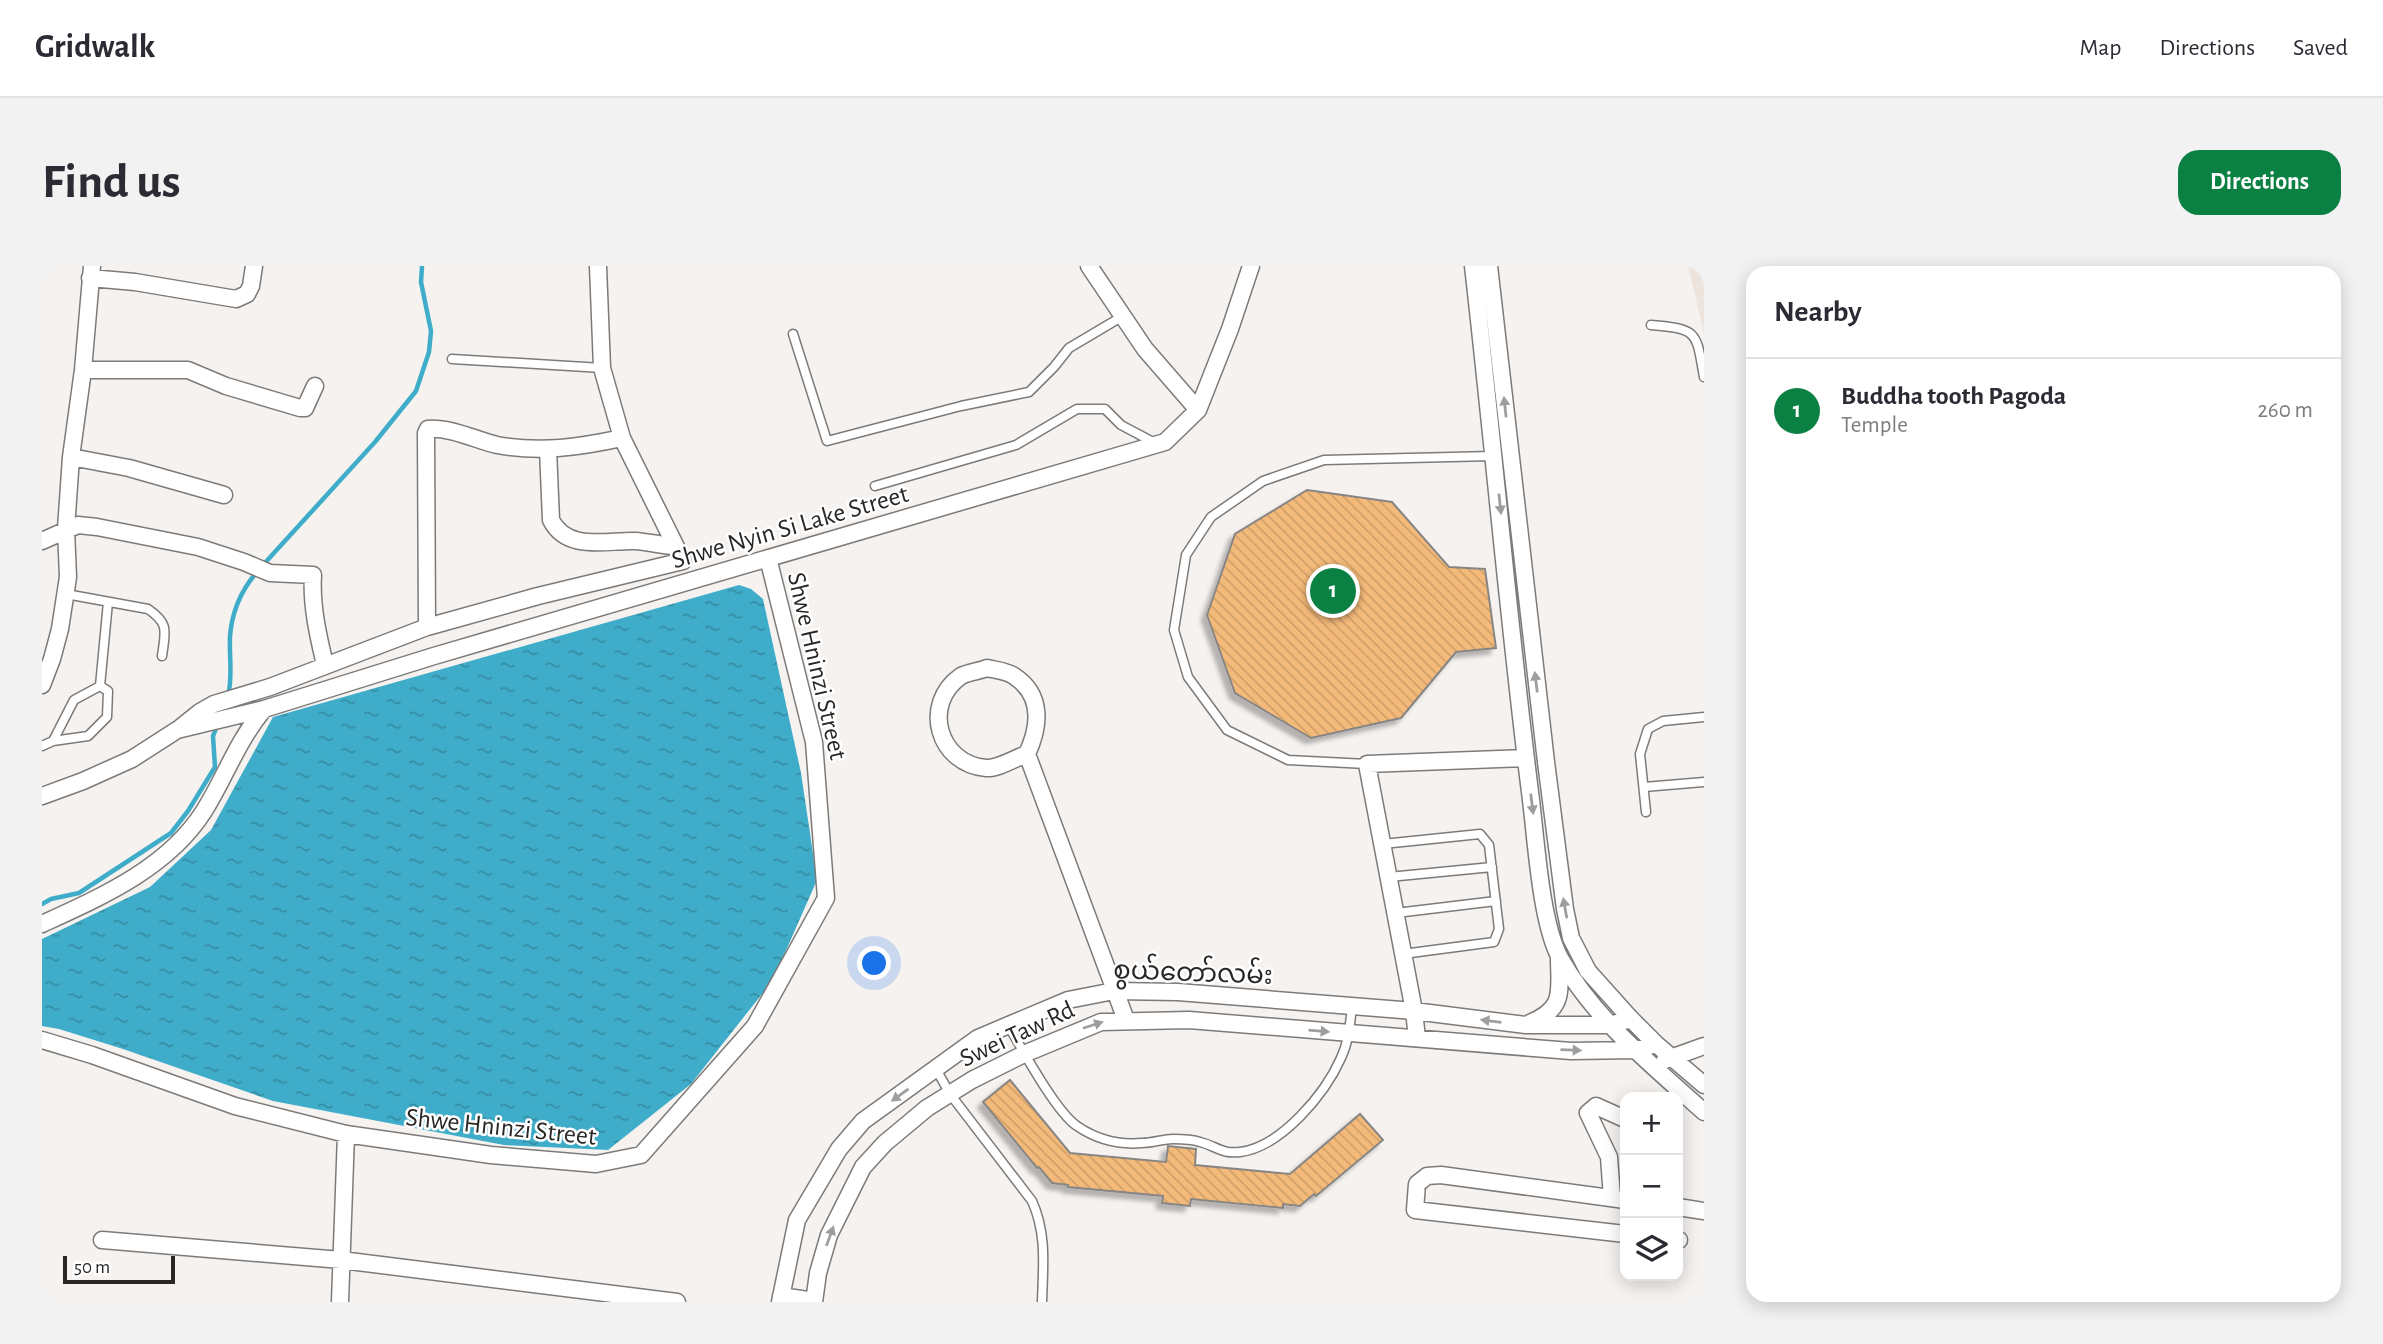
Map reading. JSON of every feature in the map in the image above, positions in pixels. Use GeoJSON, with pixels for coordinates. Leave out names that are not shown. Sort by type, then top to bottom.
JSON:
{"type":"FeatureCollection","features":[{"type":"Feature","properties":{"kind":"street"},"geometry":{"type":"LineString","coordinates":[[43,682],[60,629],[68,577],[65,529],[91,272],[236,299],[247,295],[254,266]]}},
{"type":"Feature","properties":{"kind":"street"},"geometry":{"type":"LineString","coordinates":[[42,796],[132,759],[215,704],[428,627],[538,596],[683,561],[622,438],[602,368],[598,266]]}},
{"type":"Feature","properties":{"kind":"street"},"geometry":{"type":"LineString","coordinates":[[1089,266],[1145,349],[1198,410]]}},
{"type":"Feature","properties":{"kind":"street","name":"Shwe Nyin Si Lake Street"},"geometry":{"type":"LineString","coordinates":[[177,730],[264,709],[434,656],[1165,442],[1198,410],[1251,266]]}},
{"type":"Feature","properties":{"kind":"street"},"geometry":{"type":"LineString","coordinates":[[1473,266],[1503,455],[1571,938],[1588,971],[1631,1019],[1704,1084]]}},
{"type":"Feature","properties":{"kind":"street"},"geometry":{"type":"LineString","coordinates":[[1489,266],[1526,758],[1545,909],[1559,957],[1559,999],[1546,1016],[1526,1025]]}},
{"type":"Feature","properties":{"kind":"street"},"geometry":{"type":"LineString","coordinates":[[83,370],[188,370],[226,386],[300,408],[309,404],[315,386]]}},
{"type":"Feature","properties":{"kind":"street"},"geometry":{"type":"LineString","coordinates":[[428,627],[428,429],[496,444],[548,449],[581,447],[622,438]]}},
{"type":"Feature","properties":{"kind":"street"},"geometry":{"type":"LineString","coordinates":[[548,449],[551,520],[556,529],[567,537],[585,542],[634,541],[674,546]]}},
{"type":"Feature","properties":{"kind":"street"},"geometry":{"type":"LineString","coordinates":[[71,457],[129,468],[224,495]]}},
{"type":"Feature","properties":{"kind":"street"},"geometry":{"type":"LineString","coordinates":[[42,541],[78,525],[124,531],[198,547],[270,573],[313,575],[315,620],[325,665]]}},
{"type":"Feature","properties":{"kind":"street","name":"Shwe Hninzi Street"},"geometry":{"type":"LineString","coordinates":[[42,1040],[235,1106],[346,1134],[491,1155],[596,1164],[641,1155],[755,1026],[826,898],[814,742],[768,558]]}},
{"type":"Feature","properties":{"kind":"street"},"geometry":{"type":"LineString","coordinates":[[1027,754],[988,769],[963,762],[944,744],[937,719],[944,694],[962,675],[988,668],[1013,675],[1031,693],[1038,718],[1027,754],[1126,1020]]}},
{"type":"Feature","properties":{"kind":"street"},"geometry":{"type":"LineString","coordinates":[[42,924],[118,886],[178,845],[204,811],[240,742],[264,709]]}},
{"type":"Feature","properties":{"kind":"street"},"geometry":{"type":"LineString","coordinates":[[1417,1038],[1367,764],[1526,758]]}},
{"type":"Feature","properties":{"kind":"street"},"geometry":{"type":"LineString","coordinates":[[1559,957],[1593,1006],[1610,1025],[1704,1112]]}},
{"type":"Feature","properties":{"kind":"street","name":"စွယ်တော်လမ်း"},"geometry":{"type":"LineString","coordinates":[[781,1299],[797,1220],[839,1149],[863,1121],[978,1038],[1068,1000],[1114,991],[1178,992],[1414,1011],[1526,1025],[1610,1025],[1631,1019]]}},
{"type":"Feature","properties":{"kind":"street","name":"Swei Taw Rd"},"geometry":{"type":"LineString","coordinates":[[814,1302],[818,1273],[829,1235],[863,1167],[885,1143],[927,1108],[950,1094],[1024,1054],[1101,1022],[1189,1020],[1571,1051],[1635,1050],[1656,1044]]}},
{"type":"Feature","properties":{"kind":"street"},"geometry":{"type":"LineString","coordinates":[[1653,1066],[1704,1046]]}},
{"type":"Feature","properties":{"kind":"street"},"geometry":{"type":"LineString","coordinates":[[1620,1117],[1596,1106],[1588,1113],[1609,1157],[1619,1199],[1441,1175],[1427,1176],[1417,1184],[1415,1210],[1620,1233]]}},
{"type":"Feature","properties":{"kind":"street"},"geometry":{"type":"LineString","coordinates":[[340,1302],[346,1134]]}},
{"type":"Feature","properties":{"kind":"street"},"geometry":{"type":"LineString","coordinates":[[839,1149],[863,1167]]}},
{"type":"Feature","properties":{"kind":"street"},"geometry":{"type":"LineString","coordinates":[[1683,1208],[1704,1211]]}},
{"type":"Feature","properties":{"kind":"street"},"geometry":{"type":"LineString","coordinates":[[102,1240],[341,1260],[677,1302]]}},
{"type":"Feature","properties":{"kind":"street"},"geometry":{"type":"LineString","coordinates":[[781,1299],[814,1302]]}},
{"type":"Feature","properties":{"kind":"lane"},"geometry":{"type":"LineString","coordinates":[[793,334],[827,440],[1029,392],[1069,348],[1123,316]]}},
{"type":"Feature","properties":{"kind":"lane"},"geometry":{"type":"LineString","coordinates":[[1651,325],[1681,327],[1692,333],[1698,343],[1704,377]]}},
{"type":"Feature","properties":{"kind":"lane"},"geometry":{"type":"LineString","coordinates":[[452,359],[602,368]]}},
{"type":"Feature","properties":{"kind":"lane"},"geometry":{"type":"LineString","coordinates":[[875,486],[1016,445],[1077,409],[1105,409],[1121,425],[1158,444]]}},
{"type":"Feature","properties":{"kind":"lane"},"geometry":{"type":"LineString","coordinates":[[1367,764],[1288,760],[1227,730],[1188,677],[1174,630],[1186,555],[1211,517],[1232,502],[1263,481],[1324,460],[1503,455]]}},
{"type":"Feature","properties":{"kind":"lane"},"geometry":{"type":"LineString","coordinates":[[66,594],[148,609],[160,617],[165,626],[162,656]]}},
{"type":"Feature","properties":{"kind":"lane"},"geometry":{"type":"LineString","coordinates":[[100,686],[108,602]]}},
{"type":"Feature","properties":{"kind":"lane"},"geometry":{"type":"LineString","coordinates":[[42,746],[53,741],[88,736],[107,717],[108,691],[100,686]]}},
{"type":"Feature","properties":{"kind":"lane"},"geometry":{"type":"LineString","coordinates":[[53,741],[74,700],[100,686]]}},
{"type":"Feature","properties":{"kind":"lane"},"geometry":{"type":"LineString","coordinates":[[1647,811],[1640,754],[1648,729],[1663,721],[1704,717]]}},
{"type":"Feature","properties":{"kind":"lane"},"geometry":{"type":"LineString","coordinates":[[1644,787],[1704,782]]}},
{"type":"Feature","properties":{"kind":"lane"},"geometry":{"type":"LineString","coordinates":[[1383,844],[1480,834],[1489,845],[1499,929],[1494,942],[1403,954]]}},
{"type":"Feature","properties":{"kind":"lane"},"geometry":{"type":"LineString","coordinates":[[1389,877],[1492,867]]}},
{"type":"Feature","properties":{"kind":"lane"},"geometry":{"type":"LineString","coordinates":[[1396,913],[1496,901]]}},
{"type":"Feature","properties":{"kind":"lane"},"geometry":{"type":"LineString","coordinates":[[1008,1025],[1024,1054],[1073,1124],[1091,1135],[1128,1143],[1186,1139],[1203,1142],[1225,1152],[1242,1152],[1277,1137],[1314,1101],[1337,1067],[1349,1034],[1352,1006]]}},
{"type":"Feature","properties":{"kind":"lane"},"geometry":{"type":"LineString","coordinates":[[936,1069],[950,1094],[1032,1201],[1041,1219],[1044,1244],[1042,1302]]}},
{"type":"Feature","properties":{"kind":"shaded area"},"geometry":{"type":"Polygon","coordinates":[[[1688,266],[1704,266],[1704,333],[1688,266]]]}},
{"type":"Feature","properties":{"kind":"water"},"geometry":{"type":"Polygon","coordinates":[[[739,585],[751,589],[763,599],[801,773],[817,880],[773,980],[691,1084],[608,1150],[504,1145],[273,1101],[123,1049],[42,1026],[42,939],[150,887],[211,830],[273,717],[739,585]]]}},
{"type":"Feature","properties":{"kind":"building"},"geometry":{"type":"Polygon","coordinates":[[[1307,490],[1392,502],[1449,567],[1485,569],[1496,648],[1456,652],[1401,718],[1311,738],[1235,693],[1207,615],[1235,534],[1307,490]]]}},
{"type":"Feature","properties":{"kind":"building"},"geometry":{"type":"Polygon","coordinates":[[[1010,1080],[1070,1153],[1166,1162],[1168,1146],[1196,1149],[1195,1165],[1290,1174],[1360,1114],[1383,1140],[1316,1196],[1314,1194],[1300,1206],[1283,1204],[1283,1208],[1191,1199],[1190,1206],[1162,1203],[1163,1196],[1068,1187],[1052,1183],[983,1102],[1010,1080]]]}},
{"type":"Feature","properties":{"kind":"waterway"},"geometry":{"type":"LineString","coordinates":[[263,565],[375,442],[416,391],[429,352],[431,331],[421,282],[422,266]]}},
{"type":"Feature","properties":{"kind":"waterway"},"geometry":{"type":"LineString","coordinates":[[228,696],[233,618],[242,593],[257,572]]}},
{"type":"Feature","properties":{"kind":"waterway"},"geometry":{"type":"LineString","coordinates":[[42,904],[51,899],[79,893],[171,833],[215,767],[213,736],[218,724]]}},
{"type":"Feature","properties":{"kind":"place","name":"Buddha tooth Pagoda"},"geometry":{"type":"Point","coordinates":[1333,591]}}]}
